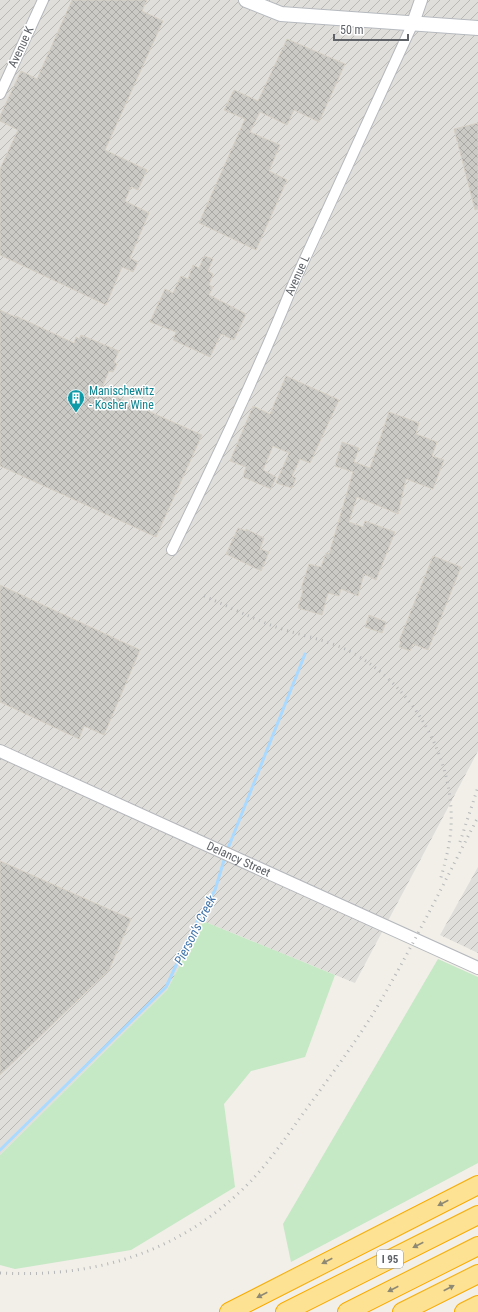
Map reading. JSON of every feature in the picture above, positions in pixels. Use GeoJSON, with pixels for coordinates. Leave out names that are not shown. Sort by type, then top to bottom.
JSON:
{"type":"FeatureCollection","features":[{"type":"Feature","properties":{"kind":"highway"},"geometry":{"type":"LineString","coordinates":[[229,1312],[478,1185]]}},
{"type":"Feature","properties":{"kind":"highway","name":"I 95"},"geometry":{"type":"LineString","coordinates":[[285,1312],[478,1214]]}},
{"type":"Feature","properties":{"kind":"highway","name":"I 95"},"geometry":{"type":"LineString","coordinates":[[347,1312],[478,1246]]}},
{"type":"Feature","properties":{"kind":"highway"},"geometry":{"type":"LineString","coordinates":[[402,1312],[478,1274]]}},
{"type":"Feature","properties":{"kind":"highway"},"geometry":{"type":"LineString","coordinates":[[464,1312],[478,1305]]}},
{"type":"Feature","properties":{"kind":"main road"},"geometry":{"type":"LineString","coordinates":[[246,0],[281,14],[478,28]]}},
{"type":"Feature","properties":{"kind":"street","name":"Avenue K"},"geometry":{"type":"LineString","coordinates":[[0,94],[43,0]]}},
{"type":"Feature","properties":{"kind":"street","name":"Avenue L"},"geometry":{"type":"LineString","coordinates":[[172,550],[222,446],[292,287],[413,23],[421,0]]}},
{"type":"Feature","properties":{"kind":"street","name":"Delancy Street"},"geometry":{"type":"LineString","coordinates":[[0,751],[478,968]]}},
{"type":"Feature","properties":{"kind":"shaded area"},"geometry":{"type":"Polygon","coordinates":[[[0,0],[478,0],[478,751],[355,983],[203,921],[167,990],[0,1155],[0,0]],[[405,53],[292,287],[275,340],[405,53]]]}},
{"type":"Feature","properties":{"kind":"shaded area"},"geometry":{"type":"Polygon","coordinates":[[[478,867],[478,953],[440,935],[478,867]]]}},
{"type":"Feature","properties":{"kind":"green space"},"geometry":{"type":"Polygon","coordinates":[[[203,921],[335,975],[305,1057],[251,1071],[224,1104],[235,1187],[131,1250],[15,1269],[0,1265],[0,1155],[167,990],[203,921]]]}},
{"type":"Feature","properties":{"kind":"green space"},"geometry":{"type":"Polygon","coordinates":[[[438,959],[478,977],[478,1163],[291,1262],[283,1224],[438,959]]]}},
{"type":"Feature","properties":{"kind":"building"},"geometry":{"type":"Polygon","coordinates":[[[72,0],[147,0],[142,11],[163,21],[105,150],[147,170],[138,190],[131,187],[125,201],[149,213],[130,258],[138,262],[133,272],[122,267],[106,305],[0,255],[0,169],[18,130],[0,121],[0,116],[21,71],[37,79],[72,0]]]}},
{"type":"Feature","properties":{"kind":"building"},"geometry":{"type":"Polygon","coordinates":[[[287,39],[345,64],[319,122],[294,110],[287,125],[260,112],[250,132],[280,145],[269,171],[287,180],[256,250],[199,223],[245,119],[224,110],[234,90],[258,101],[287,39]]]}},
{"type":"Feature","properties":{"kind":"building"},"geometry":{"type":"Polygon","coordinates":[[[478,123],[478,209],[475,210],[454,129],[478,123]]]}},
{"type":"Feature","properties":{"kind":"building"},"geometry":{"type":"Polygon","coordinates":[[[204,256],[213,259],[208,271],[213,274],[209,285],[213,287],[209,295],[246,314],[234,340],[221,334],[210,357],[173,340],[176,332],[150,322],[165,289],[173,293],[181,276],[188,279],[193,265],[199,268],[204,256]]]}},
{"type":"Feature","properties":{"kind":"building","name":"Manischewitz - Kosher Wine"},"geometry":{"type":"Polygon","coordinates":[[[0,310],[74,343],[76,337],[79,339],[81,335],[119,351],[114,362],[117,364],[113,372],[109,371],[101,390],[202,435],[156,537],[0,466],[0,310]]]}},
{"type":"Feature","properties":{"kind":"building"},"geometry":{"type":"Polygon","coordinates":[[[286,376],[339,400],[310,463],[300,459],[292,476],[296,478],[292,488],[276,483],[289,453],[273,446],[263,470],[276,477],[271,489],[243,477],[246,467],[230,461],[253,406],[270,414],[286,376]]]}},
{"type":"Feature","properties":{"kind":"building"},"geometry":{"type":"Polygon","coordinates":[[[389,412],[419,423],[416,434],[437,442],[432,456],[444,460],[433,489],[406,479],[398,514],[357,497],[349,522],[363,527],[365,521],[395,532],[376,580],[364,574],[358,596],[341,589],[339,596],[328,593],[322,615],[298,608],[303,590],[301,589],[309,564],[321,567],[326,553],[329,554],[353,472],[335,466],[342,442],[359,448],[354,462],[370,468],[389,412]]]}},
{"type":"Feature","properties":{"kind":"building"},"geometry":{"type":"Polygon","coordinates":[[[238,528],[246,531],[246,529],[264,538],[260,549],[269,552],[261,571],[226,554],[238,528]]]}},
{"type":"Feature","properties":{"kind":"building"},"geometry":{"type":"Polygon","coordinates":[[[433,556],[461,567],[428,650],[413,644],[410,651],[399,647],[401,642],[399,641],[433,556]]]}},
{"type":"Feature","properties":{"kind":"building"},"geometry":{"type":"Polygon","coordinates":[[[0,585],[140,650],[104,735],[84,726],[79,739],[0,702],[0,585]]]}},
{"type":"Feature","properties":{"kind":"building"},"geometry":{"type":"Polygon","coordinates":[[[369,615],[386,622],[382,633],[365,627],[369,615]]]}},
{"type":"Feature","properties":{"kind":"building"},"geometry":{"type":"Polygon","coordinates":[[[0,861],[131,919],[109,970],[0,1075],[0,861]]]}},
{"type":"Feature","properties":{"kind":"waterway","name":"Pierson's Creek"},"geometry":{"type":"LineString","coordinates":[[227,851],[305,654]]}},
{"type":"Feature","properties":{"kind":"waterway","name":"Pierson's Creek"},"geometry":{"type":"LineString","coordinates":[[0,1150],[166,987],[193,929],[215,890],[225,857]]}},
{"type":"Feature","properties":{"kind":"railway"},"geometry":{"type":"LineString","coordinates":[[204,596],[276,627],[328,642],[345,649],[368,663],[390,680],[408,700],[424,723],[436,748],[445,774],[450,800],[451,827],[447,854],[440,881]]}},
{"type":"Feature","properties":{"kind":"railway"},"geometry":{"type":"LineString","coordinates":[[460,842],[478,787]]}},
{"type":"Feature","properties":{"kind":"railway"},"geometry":{"type":"LineString","coordinates":[[0,1273],[69,1271],[102,1265],[134,1256],[165,1244],[194,1227],[222,1207],[249,1183],[284,1141],[373,1014],[418,933],[478,817]]}},
{"type":"Feature","properties":{"kind":"place","name":"Manischewitz - Kosher Wine"},"geometry":{"type":"Point","coordinates":[76,413]}}]}
